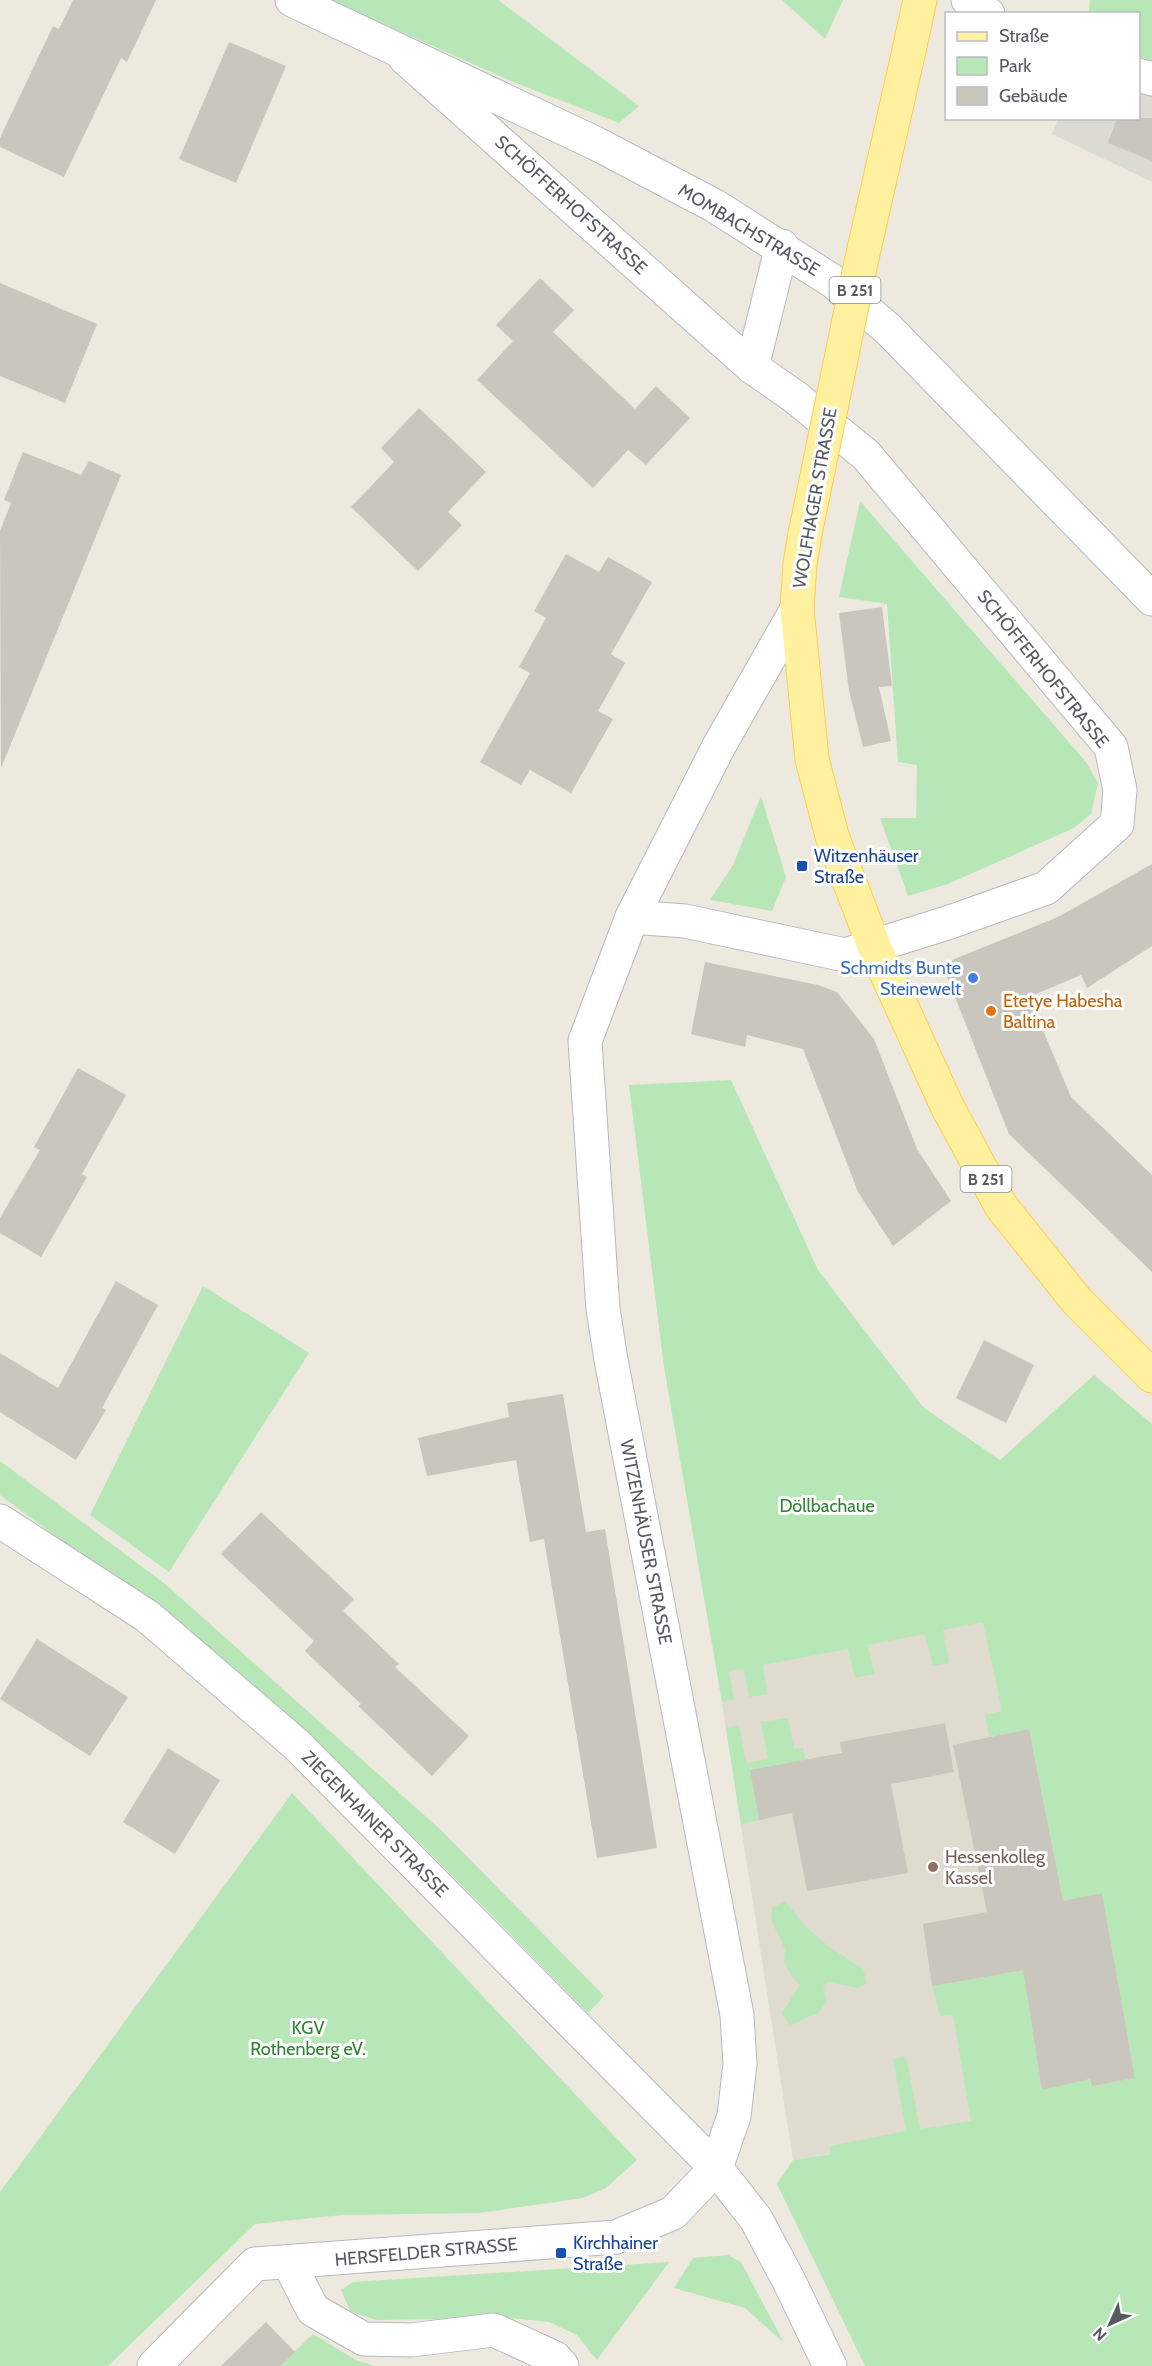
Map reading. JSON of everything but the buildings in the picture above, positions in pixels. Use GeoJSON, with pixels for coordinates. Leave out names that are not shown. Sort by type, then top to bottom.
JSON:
{"type":"FeatureCollection","features":[{"type":"Feature","properties":{"kind":"main road","name":"WOLFHAGER STRASSE"},"geometry":{"type":"LineString","coordinates":[[920,0],[860,267],[800,564],[797,609],[812,759],[832,836],[874,946],[947,1106],[1001,1206],[1077,1301],[1152,1376]]}},
{"type":"Feature","properties":{"kind":"street","name":"MOMBACHSTRASSE"},"geometry":{"type":"LineString","coordinates":[[292,0],[388,43],[607,149],[715,206],[782,246],[834,282],[889,330],[1152,599]]}},
{"type":"Feature","properties":{"kind":"street"},"geometry":{"type":"LineString","coordinates":[[968,0],[985,12]]}},
{"type":"Feature","properties":{"kind":"street","name":"SCHÖFFERHOFSTRASSE"},"geometry":{"type":"LineString","coordinates":[[388,43],[752,367],[866,455],[1110,747],[1120,790],[1118,824],[1046,888],[874,946]]}},
{"type":"Feature","properties":{"kind":"street"},"geometry":{"type":"LineString","coordinates":[[752,367],[782,246]]}},
{"type":"Feature","properties":{"kind":"street","name":"WITZENHÄUSER STRASSE"},"geometry":{"type":"LineString","coordinates":[[716,2168],[734,2116],[740,2064],[737,2014],[603,1309],[585,1041],[632,917],[719,746],[797,609]]}},
{"type":"Feature","properties":{"kind":"street"},"geometry":{"type":"LineString","coordinates":[[632,917],[685,921],[845,955],[874,946]]}},
{"type":"Feature","properties":{"kind":"street","name":"ZIEGENHAINER STRASSE"},"geometry":{"type":"LineString","coordinates":[[0,1521],[147,1616],[297,1745],[716,2168],[750,2209],[789,2281],[830,2366]]}},
{"type":"Feature","properties":{"kind":"street","name":"HERSFELDER STRASSE"},"geometry":{"type":"LineString","coordinates":[[154,2366],[255,2264],[616,2237],[673,2213],[716,2168]]}},
{"type":"Feature","properties":{"kind":"street"},"geometry":{"type":"LineString","coordinates":[[288,2263],[312,2310],[364,2339],[411,2340],[494,2330],[555,2358],[562,2366]]}},
{"type":"Feature","properties":{"kind":"shaded area"},"geometry":{"type":"Polygon","coordinates":[[[1140,56],[1152,61],[1152,182],[1052,134],[1058,120],[1140,120],[1140,56]]]}},
{"type":"Feature","properties":{"kind":"shaded area","name":"Hessenkolleg Kassel"},"geometry":{"type":"Polygon","coordinates":[[[992,1616],[1152,1920],[1152,2099],[793,2160],[716,1665],[992,1616]]]}},
{"type":"Feature","properties":{"kind":"green space"},"geometry":{"type":"Polygon","coordinates":[[[330,0],[498,0],[639,106],[619,123],[511,81],[330,0]]]}},
{"type":"Feature","properties":{"kind":"green space"},"geometry":{"type":"Polygon","coordinates":[[[782,0],[843,0],[825,39],[782,0]]]}},
{"type":"Feature","properties":{"kind":"green space"},"geometry":{"type":"Polygon","coordinates":[[[1090,0],[1152,0],[1152,61],[1140,56],[1140,12],[1089,12],[1090,0]]]}},
{"type":"Feature","properties":{"kind":"green space"},"geometry":{"type":"Polygon","coordinates":[[[860,501],[1086,762],[1098,783],[1091,814],[1074,828],[948,884],[908,896],[880,818],[916,818],[917,765],[898,762],[887,604],[839,597],[860,501]]]}},
{"type":"Feature","properties":{"kind":"green space"},"geometry":{"type":"Polygon","coordinates":[[[761,796],[786,877],[772,911],[710,900],[733,865],[761,796]]]}},
{"type":"Feature","properties":{"kind":"green space","name":"Döllbachaue"},"geometry":{"type":"Polygon","coordinates":[[[731,1080],[818,1270],[924,1408],[1000,1460],[1094,1375],[1152,1424],[1152,2366],[865,2366],[777,2184],[793,2160],[831,2154],[830,2146],[906,2131],[893,2059],[906,2056],[920,2129],[971,2121],[953,2015],[940,2016],[932,1986],[1023,1970],[1042,2090],[1090,2079],[1093,2086],[1135,2078],[1102,1893],[1063,1901],[1029,1729],[989,1737],[985,1715],[1002,1711],[983,1622],[943,1630],[949,1663],[933,1666],[925,1634],[868,1645],[874,1674],[855,1678],[848,1649],[763,1665],[768,1694],[749,1697],[744,1669],[729,1671],[734,1699],[722,1702],[664,1367],[629,1085],[731,1080]]]}},
{"type":"Feature","properties":{"kind":"green space"},"geometry":{"type":"Polygon","coordinates":[[[203,1286],[309,1353],[169,1572],[90,1515],[203,1286]]]}},
{"type":"Feature","properties":{"kind":"green space"},"geometry":{"type":"Polygon","coordinates":[[[0,1461],[164,1583],[442,1831],[604,1996],[588,2013],[425,1848],[150,1606],[0,1495],[0,1461]]]}},
{"type":"Feature","properties":{"kind":"green space"},"geometry":{"type":"Polygon","coordinates":[[[788,1718],[794,1749],[803,1748],[806,1760],[750,1771],[759,1820],[741,1824],[726,1727],[739,1725],[746,1763],[768,1759],[761,1722],[788,1718]]]}},
{"type":"Feature","properties":{"kind":"green space","name":"KGV Rothenberg eV."},"geometry":{"type":"Polygon","coordinates":[[[292,1793],[637,2160],[606,2188],[583,2198],[478,2213],[342,2215],[255,2224],[108,2366],[0,2366],[0,2192],[292,1793]]]}},
{"type":"Feature","properties":{"kind":"green space"},"geometry":{"type":"Polygon","coordinates":[[[785,1901],[806,1927],[828,1946],[863,1969],[867,1983],[858,1988],[828,1982],[823,1986],[827,2001],[818,2014],[789,2025],[782,2013],[800,1985],[791,1975],[784,1961],[785,1949],[771,1920],[772,1908],[785,1901]]]}},
{"type":"Feature","properties":{"kind":"green space"},"geometry":{"type":"Polygon","coordinates":[[[728,2255],[741,2262],[784,2343],[745,2308],[674,2288],[693,2258],[728,2255]]]}},
{"type":"Feature","properties":{"kind":"green space"},"geometry":{"type":"Polygon","coordinates":[[[669,2262],[597,2360],[577,2335],[549,2322],[509,2318],[376,2320],[350,2311],[341,2290],[353,2282],[669,2262]]]}},
{"type":"Feature","properties":{"kind":"green space"},"geometry":{"type":"Polygon","coordinates":[[[313,2334],[356,2360],[374,2366],[280,2366],[313,2334]]]}},
{"type":"Feature","properties":{"kind":"place","name":"Witzenhäuser Straße"},"geometry":{"type":"Point","coordinates":[802,866]}},
{"type":"Feature","properties":{"kind":"place","name":"Schmidts Bunte Steinewelt"},"geometry":{"type":"Point","coordinates":[973,978]}},
{"type":"Feature","properties":{"kind":"place","name":"Etetye Habesha Baltina"},"geometry":{"type":"Point","coordinates":[991,1011]}},
{"type":"Feature","properties":{"kind":"place","name":"Hessenkolleg Kassel"},"geometry":{"type":"Point","coordinates":[933,1867]}},
{"type":"Feature","properties":{"kind":"place","name":"Kirchhainer Straße"},"geometry":{"type":"Point","coordinates":[561,2253]}}]}
